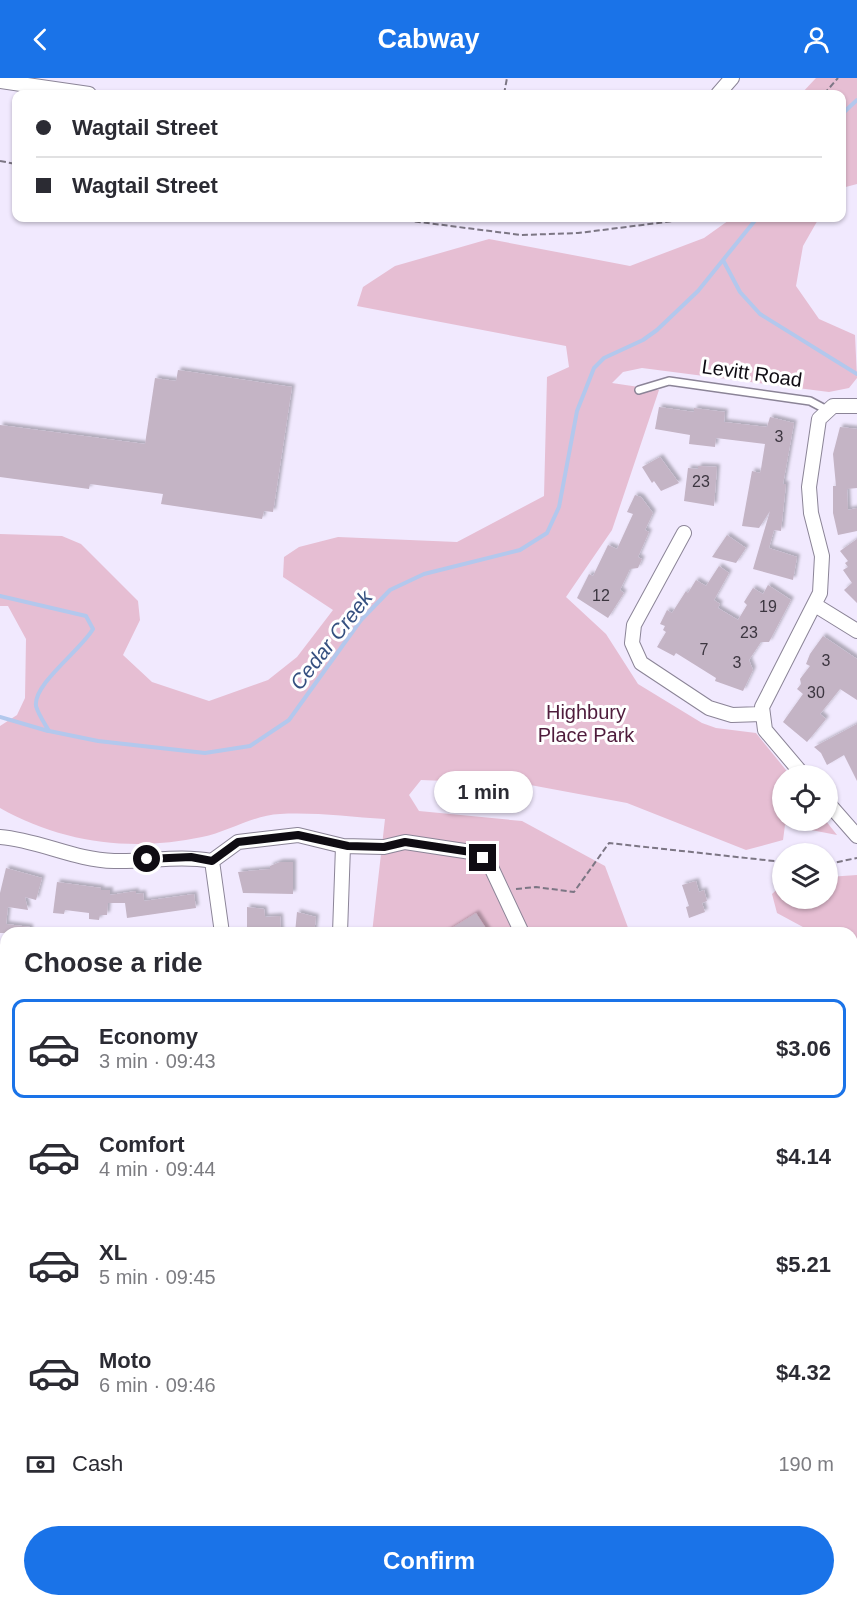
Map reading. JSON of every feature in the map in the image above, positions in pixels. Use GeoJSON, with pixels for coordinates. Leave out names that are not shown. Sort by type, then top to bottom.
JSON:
{"type":"FeatureCollection","features":[{"type":"Feature","properties":{"kind":"street"},"geometry":{"type":"LineString","coordinates":[[722,90],[732,78]]}},
{"type":"Feature","properties":{"kind":"street"},"geometry":{"type":"LineString","coordinates":[[0,81],[62,90]]}},
{"type":"Feature","properties":{"kind":"street","name":"Levitt Road"},"geometry":{"type":"LineString","coordinates":[[826,410],[838,405],[857,406]]}},
{"type":"Feature","properties":{"kind":"street"},"geometry":{"type":"LineString","coordinates":[[795,765],[769,735],[762,714],[764,702],[820,593],[823,568],[811,513],[809,487],[817,428],[826,410]]}},
{"type":"Feature","properties":{"kind":"street"},"geometry":{"type":"LineString","coordinates":[[684,533],[634,625],[632,643],[641,663],[709,708],[732,714],[762,714]]}},
{"type":"Feature","properties":{"kind":"street"},"geometry":{"type":"LineString","coordinates":[[814,605],[857,631]]}},
{"type":"Feature","properties":{"kind":"street"},"geometry":{"type":"LineString","coordinates":[[838,814],[857,836]]}},
{"type":"Feature","properties":{"kind":"street"},"geometry":{"type":"LineString","coordinates":[[0,837],[14,838],[71,856],[114,861],[191,857],[212,861],[238,842],[298,835],[343,846],[384,847],[405,842],[471,852],[483,858],[491,867],[519,927]]}},
{"type":"Feature","properties":{"kind":"street"},"geometry":{"type":"LineString","coordinates":[[340,927],[343,846]]}},
{"type":"Feature","properties":{"kind":"street"},"geometry":{"type":"LineString","coordinates":[[212,861],[221,927]]}},
{"type":"Feature","properties":{"kind":"lane","name":"Levitt Road"},"geometry":{"type":"LineString","coordinates":[[639,390],[669,381],[810,401],[826,410]]}},
{"type":"Feature","properties":{"kind":"path"},"geometry":{"type":"LineString","coordinates":[[828,90],[838,78]]}},
{"type":"Feature","properties":{"kind":"path"},"geometry":{"type":"LineString","coordinates":[[419,222],[520,235],[578,233],[666,222]]}},
{"type":"Feature","properties":{"kind":"path"},"geometry":{"type":"LineString","coordinates":[[502,890],[536,887],[574,892],[609,843],[772,861]]}},
{"type":"Feature","properties":{"kind":"path"},"geometry":{"type":"LineString","coordinates":[[838,862],[857,858]]}},
{"type":"Feature","properties":{"kind":"green space"},"geometry":{"type":"Polygon","coordinates":[[[816,78],[857,78],[857,184],[846,187],[846,90],[805,90],[816,78]]]}},
{"type":"Feature","properties":{"kind":"green space","name":"Highbury Place Park"},"geometry":{"type":"Polygon","coordinates":[[[726,222],[817,222],[803,246],[796,286],[819,319],[855,335],[857,378],[849,388],[829,392],[642,368],[623,372],[612,383],[659,390],[612,530],[566,597],[606,634],[638,684],[702,723],[716,728],[756,733],[782,765],[772,765],[772,831],[784,831],[783,840],[746,850],[627,803],[525,784],[421,780],[409,795],[419,811],[522,821],[605,866],[628,927],[373,927],[385,819],[319,814],[280,814],[260,817],[202,837],[150,844],[124,844],[73,837],[24,820],[0,808],[0,726],[17,715],[25,698],[26,639],[8,606],[0,606],[0,534],[62,536],[81,544],[138,601],[140,620],[123,655],[152,682],[209,701],[268,680],[297,657],[333,610],[283,577],[284,557],[299,547],[338,537],[457,542],[544,496],[547,377],[569,367],[566,346],[357,306],[363,287],[395,266],[489,239],[630,266],[704,238],[726,222]]]}},
{"type":"Feature","properties":{"kind":"green space"},"geometry":{"type":"Polygon","coordinates":[[[816,831],[834,831],[837,835],[816,831]]]}},
{"type":"Feature","properties":{"kind":"green space"},"geometry":{"type":"Polygon","coordinates":[[[857,875],[857,927],[803,927],[777,913],[776,909],[838,909],[838,876],[857,875]]]}},
{"type":"Feature","properties":{"kind":"building"},"geometry":{"type":"Polygon","coordinates":[[[178,370],[292,387],[273,512],[264,511],[262,519],[161,504],[163,494],[90,484],[89,489],[0,477],[0,425],[145,444],[155,378],[176,381],[178,370]]]}},
{"type":"Feature","properties":{"kind":"building"},"geometry":{"type":"Polygon","coordinates":[[[659,407],[694,412],[694,408],[725,412],[724,422],[767,427],[770,417],[794,423],[783,484],[786,484],[781,531],[774,530],[769,548],[797,557],[793,580],[753,569],[770,511],[759,528],[742,526],[752,471],[760,473],[765,444],[716,438],[715,447],[689,444],[690,435],[655,429],[659,407]]]}},
{"type":"Feature","properties":{"kind":"building"},"geometry":{"type":"Polygon","coordinates":[[[840,427],[857,429],[857,488],[847,489],[848,510],[857,508],[857,531],[838,535],[833,513],[833,486],[836,486],[833,454],[840,427]]]}},
{"type":"Feature","properties":{"kind":"building"},"geometry":{"type":"Polygon","coordinates":[[[660,457],[679,483],[661,491],[654,481],[652,483],[642,467],[660,457]]]}},
{"type":"Feature","properties":{"kind":"building"},"geometry":{"type":"Polygon","coordinates":[[[698,466],[717,467],[714,506],[684,501],[688,468],[698,469],[698,466]]]}},
{"type":"Feature","properties":{"kind":"building"},"geometry":{"type":"Polygon","coordinates":[[[635,495],[641,497],[653,513],[645,530],[649,532],[638,557],[642,559],[638,568],[630,569],[620,590],[624,593],[608,618],[577,598],[589,574],[593,576],[608,545],[617,549],[633,514],[627,512],[635,495]]]}},
{"type":"Feature","properties":{"kind":"building"},"geometry":{"type":"Polygon","coordinates":[[[727,535],[746,548],[736,563],[712,557],[727,535]]]}},
{"type":"Feature","properties":{"kind":"building"},"geometry":{"type":"Polygon","coordinates":[[[857,539],[857,603],[844,590],[852,583],[843,570],[848,567],[845,563],[848,561],[840,551],[857,539]]]}},
{"type":"Feature","properties":{"kind":"building"},"geometry":{"type":"Polygon","coordinates":[[[719,566],[729,573],[714,600],[720,604],[718,608],[738,620],[747,605],[744,602],[753,588],[763,594],[768,585],[791,600],[769,642],[761,642],[749,660],[753,670],[743,691],[715,681],[716,678],[676,653],[674,656],[657,647],[666,632],[663,630],[665,626],[660,624],[667,610],[672,613],[696,580],[706,586],[719,566]]]}},
{"type":"Feature","properties":{"kind":"building"},"geometry":{"type":"Polygon","coordinates":[[[823,636],[857,659],[857,700],[840,689],[820,714],[826,719],[807,742],[783,722],[803,694],[797,689],[801,684],[800,679],[810,666],[806,664],[810,654],[823,636]]]}},
{"type":"Feature","properties":{"kind":"building"},"geometry":{"type":"Polygon","coordinates":[[[857,724],[857,781],[844,755],[827,765],[821,753],[814,747],[857,724]]]}},
{"type":"Feature","properties":{"kind":"building"},"geometry":{"type":"Polygon","coordinates":[[[280,862],[293,862],[293,894],[243,893],[238,872],[270,869],[270,866],[280,862]]]}},
{"type":"Feature","properties":{"kind":"building"},"geometry":{"type":"Polygon","coordinates":[[[6,868],[42,878],[36,900],[25,897],[28,910],[8,907],[6,924],[30,927],[0,927],[0,893],[6,868]]]}},
{"type":"Feature","properties":{"kind":"building"},"geometry":{"type":"Polygon","coordinates":[[[696,881],[699,892],[704,890],[707,901],[702,903],[705,912],[689,918],[686,907],[689,906],[682,885],[696,881]]]}},
{"type":"Feature","properties":{"kind":"building"},"geometry":{"type":"Polygon","coordinates":[[[57,882],[110,890],[110,895],[136,891],[136,894],[143,893],[144,901],[194,894],[196,908],[127,918],[125,903],[108,903],[107,915],[100,915],[99,920],[89,919],[89,913],[65,910],[64,914],[53,913],[57,882]]]}},
{"type":"Feature","properties":{"kind":"building"},"geometry":{"type":"Polygon","coordinates":[[[247,907],[264,909],[265,917],[280,916],[281,927],[247,927],[247,907]]]}},
{"type":"Feature","properties":{"kind":"building"},"geometry":{"type":"Polygon","coordinates":[[[297,912],[316,917],[315,927],[296,927],[297,912]]]}},
{"type":"Feature","properties":{"kind":"building"},"geometry":{"type":"Polygon","coordinates":[[[476,913],[485,927],[454,927],[476,913]]]}},
{"type":"Feature","properties":{"kind":"waterway","name":"Cedar Creek"},"geometry":{"type":"LineString","coordinates":[[846,110],[857,100]]}},
{"type":"Feature","properties":{"kind":"waterway","name":"Cedar Creek"},"geometry":{"type":"LineString","coordinates":[[0,596],[86,616],[93,629],[50,678],[37,697],[37,709],[49,731],[98,741],[205,753],[250,746],[289,720],[361,620],[390,590],[424,574],[520,550],[547,533],[559,507],[577,411],[594,368],[604,358],[643,340],[657,330],[698,291],[754,222]]}},
{"type":"Feature","properties":{"kind":"waterway"},"geometry":{"type":"LineString","coordinates":[[723,260],[740,292],[760,314],[857,374]]}},
{"type":"Feature","properties":{"kind":"waterway"},"geometry":{"type":"LineString","coordinates":[[0,717],[48,731]]}},
{"type":"Feature","properties":{"kind":"route"},"geometry":{"type":"LineString","coordinates":[[147,859],[191,857],[212,861],[238,842],[298,835],[343,846],[384,847],[405,842],[471,852],[483,858]]}}]}
